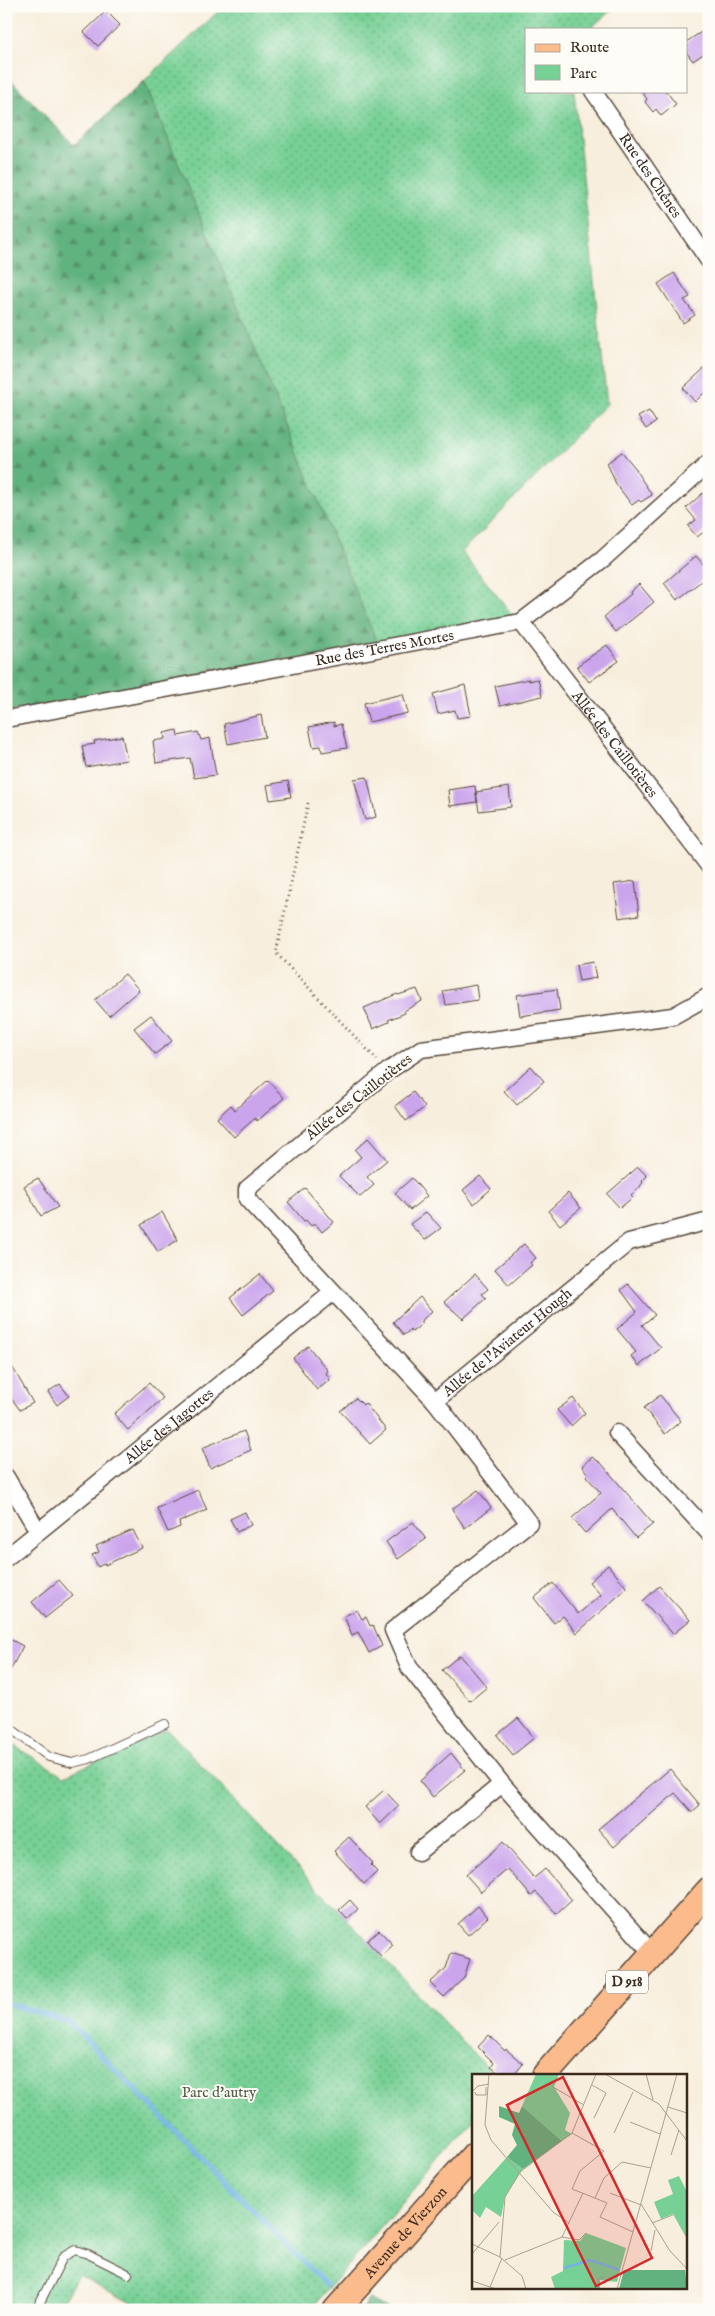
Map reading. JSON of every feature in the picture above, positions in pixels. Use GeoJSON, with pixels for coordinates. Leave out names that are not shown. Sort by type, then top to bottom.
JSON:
{"type":"FeatureCollection","features":[{"type":"Feature","properties":{"kind":"main road","name":"D 918"},"geometry":{"type":"LineString","coordinates":[[546,2074],[709,1890]]}},
{"type":"Feature","properties":{"kind":"main road","name":"Avenue de Vierzon"},"geometry":{"type":"LineString","coordinates":[[336,2310],[472,2157]]}},
{"type":"Feature","properties":{"kind":"street","name":"Rue des Chênes"},"geometry":{"type":"LineString","coordinates":[[595,92],[709,261]]}},
{"type":"Feature","properties":{"kind":"street","name":"Rue des Terres Mortes"},"geometry":{"type":"LineString","coordinates":[[6,719],[522,622],[603,559],[709,463]]}},
{"type":"Feature","properties":{"kind":"street","name":"Allée des Caillotières"},"geometry":{"type":"LineString","coordinates":[[522,622],[709,866]]}},
{"type":"Feature","properties":{"kind":"street","name":"Allée des Caillotières"},"geometry":{"type":"LineString","coordinates":[[332,1293],[246,1199],[247,1189],[388,1071],[421,1049],[673,1016],[709,996]]}},
{"type":"Feature","properties":{"kind":"street","name":"Allée de l'Aviateur Hough"},"geometry":{"type":"LineString","coordinates":[[332,1293],[436,1401],[629,1242],[709,1221]]}},
{"type":"Feature","properties":{"kind":"street","name":"Allée des Jagottes"},"geometry":{"type":"LineString","coordinates":[[6,1558],[332,1293]]}},
{"type":"Feature","properties":{"kind":"street"},"geometry":{"type":"LineString","coordinates":[[436,1401],[529,1523],[393,1630],[410,1667],[502,1784],[652,1953]]}},
{"type":"Feature","properties":{"kind":"street"},"geometry":{"type":"LineString","coordinates":[[617,1433],[709,1533]]}},
{"type":"Feature","properties":{"kind":"street"},"geometry":{"type":"LineString","coordinates":[[6,1477],[38,1531]]}},
{"type":"Feature","properties":{"kind":"street"},"geometry":{"type":"LineString","coordinates":[[418,1852],[502,1784]]}},
{"type":"Feature","properties":{"kind":"lane"},"geometry":{"type":"LineString","coordinates":[[6,1724],[49,1757],[72,1763],[89,1759],[165,1724]]}},
{"type":"Feature","properties":{"kind":"lane"},"geometry":{"type":"LineString","coordinates":[[36,2310],[63,2256],[75,2250],[88,2254],[128,2274]]}},
{"type":"Feature","properties":{"kind":"path"},"geometry":{"type":"LineString","coordinates":[[308,804],[276,953],[388,1071]]}},
{"type":"Feature","properties":{"kind":"green space"},"geometry":{"type":"Polygon","coordinates":[[[224,6],[616,6],[591,28],[525,28],[525,92],[574,92],[607,404],[462,552],[519,623],[380,650],[144,81],[224,6]]]}},
{"type":"Feature","properties":{"kind":"green space"},"geometry":{"type":"Polygon","coordinates":[[[6,75],[74,145],[144,81],[380,650],[6,712],[6,75]]]}},
{"type":"Feature","properties":{"kind":"green space","name":"Parc d'autry"},"geometry":{"type":"Polygon","coordinates":[[[167,1729],[493,2074],[472,2074],[472,2122],[310,2310],[145,2310],[78,2275],[58,2310],[6,2310],[6,1741],[64,1776],[167,1729]]]}},
{"type":"Feature","properties":{"kind":"green space"},"geometry":{"type":"Polygon","coordinates":[[[369,2299],[391,2310],[360,2310],[369,2299]]]}},
{"type":"Feature","properties":{"kind":"building"},"geometry":{"type":"Polygon","coordinates":[[[106,11],[120,25],[98,46],[84,32],[106,11]]]}},
{"type":"Feature","properties":{"kind":"building"},"geometry":{"type":"Polygon","coordinates":[[[709,27],[709,50],[693,61],[688,55],[688,41],[709,27]]]}},
{"type":"Feature","properties":{"kind":"building"},"geometry":{"type":"Polygon","coordinates":[[[642,92],[667,92],[676,104],[661,116],[656,109],[653,112],[645,102],[647,99],[642,92]]]}},
{"type":"Feature","properties":{"kind":"building"},"geometry":{"type":"Polygon","coordinates":[[[674,273],[690,297],[684,300],[695,315],[683,323],[658,284],[674,273]]]}},
{"type":"Feature","properties":{"kind":"building"},"geometry":{"type":"Polygon","coordinates":[[[709,364],[709,388],[695,402],[683,388],[709,364]]]}},
{"type":"Feature","properties":{"kind":"building"},"geometry":{"type":"Polygon","coordinates":[[[649,411],[656,422],[646,429],[638,417],[649,411]]]}},
{"type":"Feature","properties":{"kind":"building"},"geometry":{"type":"Polygon","coordinates":[[[622,452],[637,470],[652,495],[632,505],[616,484],[607,463],[622,452]]]}},
{"type":"Feature","properties":{"kind":"building"},"geometry":{"type":"Polygon","coordinates":[[[703,493],[709,500],[709,535],[705,531],[697,537],[688,526],[696,520],[686,508],[703,493]]]}},
{"type":"Feature","properties":{"kind":"building"},"geometry":{"type":"Polygon","coordinates":[[[696,556],[709,571],[709,575],[677,600],[664,583],[696,556]]]}},
{"type":"Feature","properties":{"kind":"building"},"geometry":{"type":"Polygon","coordinates":[[[639,584],[654,602],[616,632],[604,617],[631,594],[630,592],[639,584]]]}},
{"type":"Feature","properties":{"kind":"building"},"geometry":{"type":"Polygon","coordinates":[[[607,645],[619,661],[589,682],[577,666],[607,645]]]}},
{"type":"Feature","properties":{"kind":"building"},"geometry":{"type":"Polygon","coordinates":[[[529,679],[529,681],[538,679],[542,696],[500,706],[495,686],[529,679]]]}},
{"type":"Feature","properties":{"kind":"building"},"geometry":{"type":"Polygon","coordinates":[[[465,685],[471,716],[457,718],[455,710],[438,714],[433,694],[465,685]]]}},
{"type":"Feature","properties":{"kind":"building"},"geometry":{"type":"Polygon","coordinates":[[[403,694],[408,713],[369,722],[364,703],[403,694]]]}},
{"type":"Feature","properties":{"kind":"building"},"geometry":{"type":"Polygon","coordinates":[[[261,715],[265,737],[228,744],[224,724],[261,715]]]}},
{"type":"Feature","properties":{"kind":"building"},"geometry":{"type":"Polygon","coordinates":[[[334,722],[334,726],[341,724],[347,748],[322,752],[321,746],[313,747],[309,727],[334,722]]]}},
{"type":"Feature","properties":{"kind":"building"},"geometry":{"type":"Polygon","coordinates":[[[177,730],[178,736],[198,732],[201,740],[210,738],[216,775],[194,778],[190,758],[156,763],[153,741],[165,739],[164,733],[177,730]]]}},
{"type":"Feature","properties":{"kind":"building"},"geometry":{"type":"Polygon","coordinates":[[[122,736],[127,760],[86,767],[82,746],[95,744],[94,741],[122,736]]]}},
{"type":"Feature","properties":{"kind":"building"},"geometry":{"type":"Polygon","coordinates":[[[367,777],[376,817],[365,820],[354,779],[367,777]]]}},
{"type":"Feature","properties":{"kind":"building"},"geometry":{"type":"Polygon","coordinates":[[[288,781],[291,797],[270,800],[267,785],[288,781]]]}},
{"type":"Feature","properties":{"kind":"building"},"geometry":{"type":"Polygon","coordinates":[[[475,786],[477,802],[450,806],[448,790],[475,786]]]}},
{"type":"Feature","properties":{"kind":"building"},"geometry":{"type":"Polygon","coordinates":[[[509,787],[511,807],[479,811],[476,792],[509,787]]]}},
{"type":"Feature","properties":{"kind":"building"},"geometry":{"type":"Polygon","coordinates":[[[635,881],[639,915],[619,918],[614,884],[635,881]]]}},
{"type":"Feature","properties":{"kind":"building"},"geometry":{"type":"Polygon","coordinates":[[[593,962],[596,978],[579,981],[576,965],[593,962]]]}},
{"type":"Feature","properties":{"kind":"building"},"geometry":{"type":"Polygon","coordinates":[[[125,974],[139,990],[109,1016],[95,1000],[125,974]]]}},
{"type":"Feature","properties":{"kind":"building"},"geometry":{"type":"Polygon","coordinates":[[[476,985],[478,1000],[446,1005],[443,991],[476,985]]]}},
{"type":"Feature","properties":{"kind":"building"},"geometry":{"type":"Polygon","coordinates":[[[417,989],[422,1001],[404,1011],[405,1013],[373,1029],[364,1008],[397,994],[417,989]]]}},
{"type":"Feature","properties":{"kind":"building"},"geometry":{"type":"Polygon","coordinates":[[[557,989],[560,1010],[520,1016],[517,995],[557,989]]]}},
{"type":"Feature","properties":{"kind":"building"},"geometry":{"type":"Polygon","coordinates":[[[151,1015],[172,1041],[155,1054],[134,1028],[151,1015]]]}},
{"type":"Feature","properties":{"kind":"building"},"geometry":{"type":"Polygon","coordinates":[[[531,1066],[544,1081],[517,1105],[504,1091],[531,1066]]]}},
{"type":"Feature","properties":{"kind":"building"},"geometry":{"type":"Polygon","coordinates":[[[268,1080],[284,1098],[257,1121],[255,1118],[234,1137],[217,1118],[231,1105],[235,1110],[268,1080]]]}},
{"type":"Feature","properties":{"kind":"building"},"geometry":{"type":"Polygon","coordinates":[[[413,1092],[425,1107],[406,1121],[395,1106],[413,1092]]]}},
{"type":"Feature","properties":{"kind":"building"},"geometry":{"type":"Polygon","coordinates":[[[368,1138],[387,1160],[367,1177],[374,1185],[360,1197],[339,1176],[361,1157],[355,1150],[368,1138]]]}},
{"type":"Feature","properties":{"kind":"building"},"geometry":{"type":"Polygon","coordinates":[[[638,1167],[647,1176],[639,1188],[631,1195],[633,1197],[620,1208],[607,1194],[638,1167]]]}},
{"type":"Feature","properties":{"kind":"building"},"geometry":{"type":"Polygon","coordinates":[[[480,1176],[491,1189],[474,1204],[463,1190],[480,1176]]]}},
{"type":"Feature","properties":{"kind":"building"},"geometry":{"type":"Polygon","coordinates":[[[38,1178],[58,1207],[41,1216],[24,1186],[38,1178]]]}},
{"type":"Feature","properties":{"kind":"building"},"geometry":{"type":"Polygon","coordinates":[[[412,1178],[427,1196],[410,1210],[395,1193],[412,1178]]]}},
{"type":"Feature","properties":{"kind":"building"},"geometry":{"type":"Polygon","coordinates":[[[305,1188],[334,1222],[322,1232],[315,1223],[311,1226],[306,1220],[304,1221],[288,1202],[305,1188]]]}},
{"type":"Feature","properties":{"kind":"building"},"geometry":{"type":"Polygon","coordinates":[[[568,1193],[581,1208],[560,1225],[548,1211],[568,1193]]]}},
{"type":"Feature","properties":{"kind":"building"},"geometry":{"type":"Polygon","coordinates":[[[162,1212],[178,1240],[158,1252],[141,1225],[162,1212]]]}},
{"type":"Feature","properties":{"kind":"building"},"geometry":{"type":"Polygon","coordinates":[[[426,1212],[441,1228],[425,1240],[410,1224],[426,1212]]]}},
{"type":"Feature","properties":{"kind":"building"},"geometry":{"type":"Polygon","coordinates":[[[524,1244],[536,1258],[530,1263],[532,1265],[509,1285],[495,1269],[524,1244]]]}},
{"type":"Feature","properties":{"kind":"building"},"geometry":{"type":"Polygon","coordinates":[[[260,1274],[273,1291],[243,1315],[230,1298],[260,1274]]]}},
{"type":"Feature","properties":{"kind":"building"},"geometry":{"type":"Polygon","coordinates":[[[475,1274],[488,1289],[482,1294],[486,1298],[463,1319],[444,1302],[475,1274]]]}},
{"type":"Feature","properties":{"kind":"building"},"geometry":{"type":"Polygon","coordinates":[[[628,1284],[655,1315],[642,1325],[661,1348],[639,1366],[631,1356],[636,1352],[617,1329],[637,1312],[621,1290],[628,1284]]]}},
{"type":"Feature","properties":{"kind":"building"},"geometry":{"type":"Polygon","coordinates":[[[420,1297],[432,1311],[420,1322],[422,1324],[412,1332],[410,1330],[404,1335],[393,1322],[420,1297]]]}},
{"type":"Feature","properties":{"kind":"building"},"geometry":{"type":"Polygon","coordinates":[[[308,1346],[328,1371],[326,1373],[330,1380],[317,1390],[293,1358],[308,1346]]]}},
{"type":"Feature","properties":{"kind":"building"},"geometry":{"type":"Polygon","coordinates":[[[6,1356],[33,1403],[20,1410],[6,1391],[6,1356]]]}},
{"type":"Feature","properties":{"kind":"building"},"geometry":{"type":"Polygon","coordinates":[[[149,1383],[163,1398],[128,1430],[114,1414],[149,1383]]]}},
{"type":"Feature","properties":{"kind":"building"},"geometry":{"type":"Polygon","coordinates":[[[60,1384],[69,1396],[57,1405],[48,1392],[60,1384]]]}},
{"type":"Feature","properties":{"kind":"building"},"geometry":{"type":"Polygon","coordinates":[[[660,1395],[681,1421],[665,1434],[644,1408],[660,1395]]]}},
{"type":"Feature","properties":{"kind":"building"},"geometry":{"type":"Polygon","coordinates":[[[356,1398],[363,1405],[365,1403],[386,1430],[370,1444],[340,1411],[356,1398]]]}},
{"type":"Feature","properties":{"kind":"building"},"geometry":{"type":"Polygon","coordinates":[[[573,1398],[585,1413],[571,1426],[557,1410],[573,1398]]]}},
{"type":"Feature","properties":{"kind":"building"},"geometry":{"type":"Polygon","coordinates":[[[244,1431],[251,1450],[210,1468],[202,1448],[244,1431]]]}},
{"type":"Feature","properties":{"kind":"building"},"geometry":{"type":"Polygon","coordinates":[[[592,1457],[601,1463],[653,1524],[636,1538],[612,1509],[585,1533],[572,1518],[601,1493],[586,1476],[588,1474],[582,1466],[592,1457]]]}},
{"type":"Feature","properties":{"kind":"building"},"geometry":{"type":"Polygon","coordinates":[[[198,1490],[207,1510],[179,1522],[180,1527],[168,1532],[157,1508],[198,1490]]]}},
{"type":"Feature","properties":{"kind":"building"},"geometry":{"type":"Polygon","coordinates":[[[478,1490],[491,1508],[465,1528],[452,1509],[478,1490]]]}},
{"type":"Feature","properties":{"kind":"building"},"geometry":{"type":"Polygon","coordinates":[[[245,1512],[251,1525],[237,1532],[230,1519],[245,1512]]]}},
{"type":"Feature","properties":{"kind":"building"},"geometry":{"type":"Polygon","coordinates":[[[413,1522],[426,1539],[398,1559],[386,1542],[413,1522]]]}},
{"type":"Feature","properties":{"kind":"building"},"geometry":{"type":"Polygon","coordinates":[[[133,1530],[142,1548],[98,1567],[92,1555],[99,1552],[96,1546],[133,1530]]]}},
{"type":"Feature","properties":{"kind":"building"},"geometry":{"type":"Polygon","coordinates":[[[608,1565],[627,1588],[577,1633],[563,1616],[554,1623],[534,1598],[553,1583],[578,1614],[601,1595],[589,1582],[608,1565]]]}},
{"type":"Feature","properties":{"kind":"building"},"geometry":{"type":"Polygon","coordinates":[[[59,1580],[73,1596],[45,1618],[32,1602],[59,1580]]]}},
{"type":"Feature","properties":{"kind":"building"},"geometry":{"type":"Polygon","coordinates":[[[659,1586],[690,1620],[673,1634],[643,1601],[659,1586]]]}},
{"type":"Feature","properties":{"kind":"building"},"geometry":{"type":"Polygon","coordinates":[[[357,1610],[362,1619],[366,1617],[370,1626],[373,1625],[382,1646],[369,1653],[358,1632],[352,1635],[344,1616],[357,1610]]]}},
{"type":"Feature","properties":{"kind":"building"},"geometry":{"type":"Polygon","coordinates":[[[6,1637],[23,1646],[6,1678],[6,1637]]]}},
{"type":"Feature","properties":{"kind":"building"},"geometry":{"type":"Polygon","coordinates":[[[460,1655],[487,1687],[470,1701],[442,1670],[460,1655]]]}},
{"type":"Feature","properties":{"kind":"building"},"geometry":{"type":"Polygon","coordinates":[[[518,1718],[534,1738],[513,1755],[497,1735],[518,1718]]]}},
{"type":"Feature","properties":{"kind":"building"},"geometry":{"type":"Polygon","coordinates":[[[451,1753],[465,1770],[433,1797],[420,1781],[451,1753]]]}},
{"type":"Feature","properties":{"kind":"building"},"geometry":{"type":"Polygon","coordinates":[[[670,1769],[700,1805],[692,1812],[675,1793],[614,1847],[598,1829],[670,1769]]]}},
{"type":"Feature","properties":{"kind":"building"},"geometry":{"type":"Polygon","coordinates":[[[384,1790],[399,1806],[380,1824],[365,1807],[384,1790]]]}},
{"type":"Feature","properties":{"kind":"building"},"geometry":{"type":"Polygon","coordinates":[[[349,1837],[373,1863],[371,1865],[377,1872],[364,1884],[334,1851],[349,1837]]]}},
{"type":"Feature","properties":{"kind":"building"},"geometry":{"type":"Polygon","coordinates":[[[503,1842],[534,1878],[545,1869],[572,1900],[557,1914],[536,1892],[531,1896],[508,1869],[481,1892],[466,1875],[503,1842]]]}},
{"type":"Feature","properties":{"kind":"building"},"geometry":{"type":"Polygon","coordinates":[[[350,1900],[358,1909],[347,1919],[339,1910],[350,1900]]]}},
{"type":"Feature","properties":{"kind":"building"},"geometry":{"type":"Polygon","coordinates":[[[478,1906],[488,1917],[468,1935],[458,1924],[478,1906]]]}},
{"type":"Feature","properties":{"kind":"building"},"geometry":{"type":"Polygon","coordinates":[[[379,1930],[393,1945],[381,1956],[367,1941],[379,1930]]]}},
{"type":"Feature","properties":{"kind":"building"},"geometry":{"type":"Polygon","coordinates":[[[451,1953],[470,1959],[464,1978],[444,1997],[430,1983],[446,1968],[451,1953]]]}},
{"type":"Feature","properties":{"kind":"building"},"geometry":{"type":"Polygon","coordinates":[[[489,2035],[505,2051],[506,2049],[523,2064],[515,2074],[500,2074],[491,2067],[494,2063],[478,2047],[489,2035]]]}},
{"type":"Feature","properties":{"kind":"waterway"},"geometry":{"type":"LineString","coordinates":[[6,2003],[68,2021],[326,2285]]}}]}
